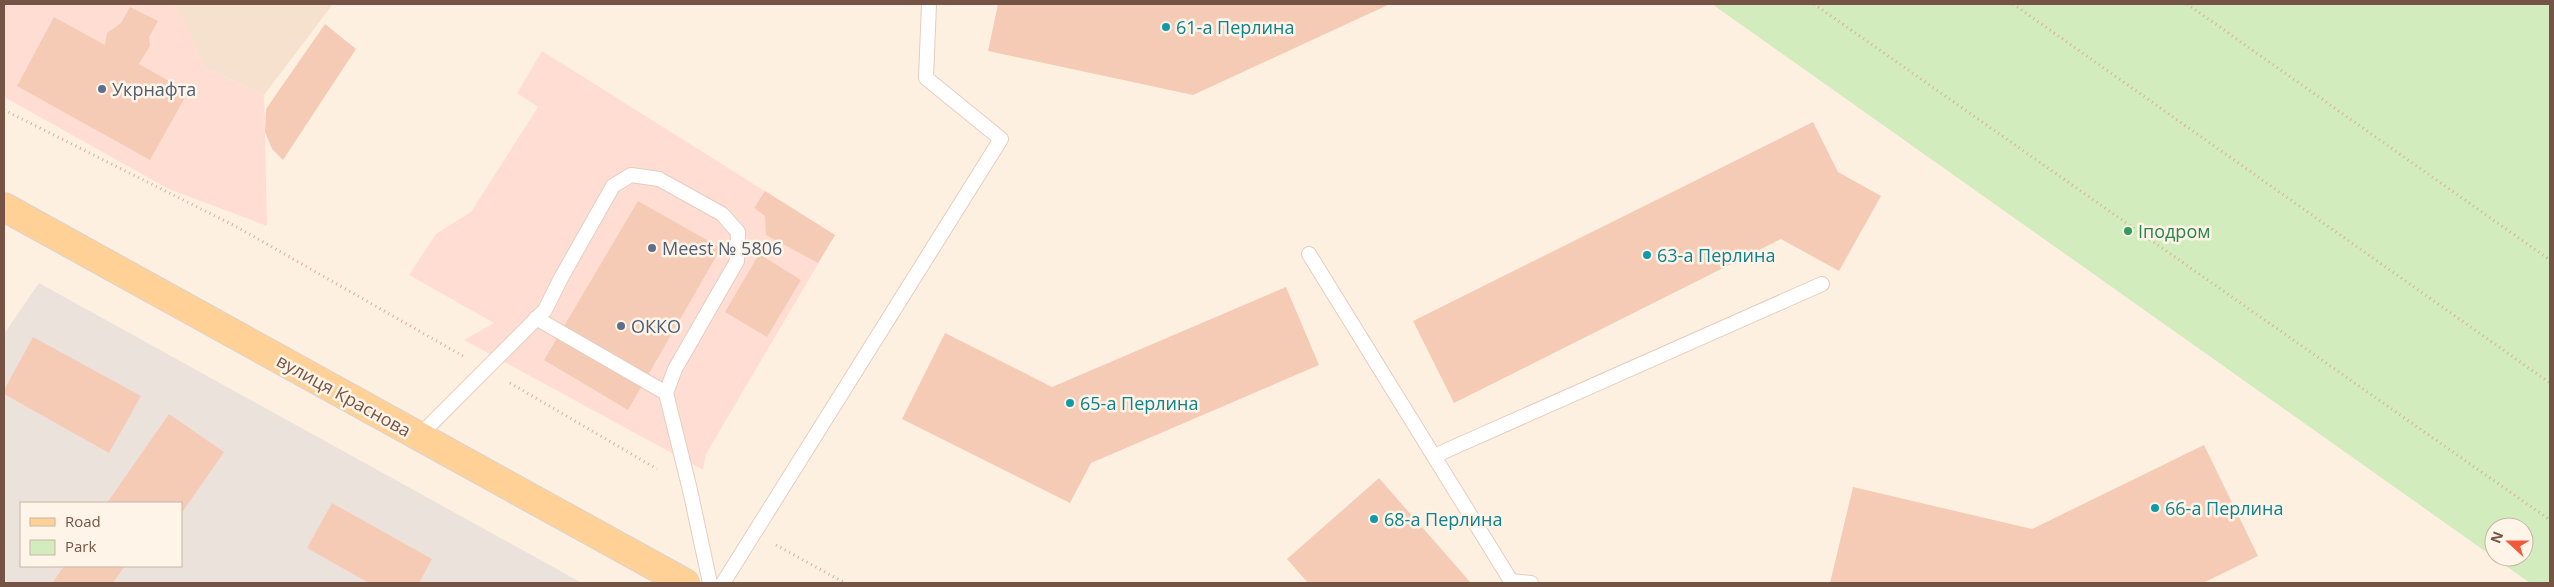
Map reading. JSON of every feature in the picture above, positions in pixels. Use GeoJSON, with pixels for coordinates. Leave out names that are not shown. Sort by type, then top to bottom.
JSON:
{"type":"FeatureCollection","features":[{"type":"Feature","properties":{"kind":"main road","name":"вулиця Краснова"},"geometry":{"type":"LineString","coordinates":[[4,207],[685,583]]}},
{"type":"Feature","properties":{"kind":"lane"},"geometry":{"type":"LineString","coordinates":[[723,583],[1003,144],[926,78],[929,4]]}},
{"type":"Feature","properties":{"kind":"lane"},"geometry":{"type":"LineString","coordinates":[[419,436],[484,368],[545,310],[613,186],[631,175],[659,179],[722,214],[738,232],[737,261],[675,369],[666,393],[710,583]]}},
{"type":"Feature","properties":{"kind":"lane"},"geometry":{"type":"LineString","coordinates":[[1309,254],[1511,581],[1531,583]]}},
{"type":"Feature","properties":{"kind":"lane"},"geometry":{"type":"LineString","coordinates":[[1434,456],[1822,284]]}},
{"type":"Feature","properties":{"kind":"lane"},"geometry":{"type":"LineString","coordinates":[[536,318],[666,393]]}},
{"type":"Feature","properties":{"kind":"path"},"geometry":{"type":"LineString","coordinates":[[1814,4],[2550,520]]}},
{"type":"Feature","properties":{"kind":"path"},"geometry":{"type":"LineString","coordinates":[[2013,4],[2550,383]]}},
{"type":"Feature","properties":{"kind":"path"},"geometry":{"type":"LineString","coordinates":[[2187,4],[2550,260]]}},
{"type":"Feature","properties":{"kind":"path"},"geometry":{"type":"LineString","coordinates":[[4,110],[238,227],[484,368],[690,490]]}},
{"type":"Feature","properties":{"kind":"path"},"geometry":{"type":"LineString","coordinates":[[771,543],[845,583]]}},
{"type":"Feature","properties":{"kind":"shaded area"},"geometry":{"type":"Polygon","coordinates":[[[4,4],[169,4],[177,7],[204,67],[264,95],[267,226],[169,189],[4,97],[4,4]]]}},
{"type":"Feature","properties":{"kind":"shaded area"},"geometry":{"type":"Polygon","coordinates":[[[169,4],[333,4],[264,95],[204,67],[177,8],[169,4]]]}},
{"type":"Feature","properties":{"kind":"shaded area"},"geometry":{"type":"Polygon","coordinates":[[[542,51],[835,235],[706,454],[703,470],[464,340],[494,323],[409,275],[436,234],[471,212],[538,107],[517,93],[542,51]]]}},
{"type":"Feature","properties":{"kind":"shaded area"},"geometry":{"type":"Polygon","coordinates":[[[39,283],[582,583],[4,583],[4,334],[39,283]]]}},
{"type":"Feature","properties":{"kind":"green space"},"geometry":{"type":"Polygon","coordinates":[[[1712,4],[2550,4],[2550,583],[2530,583],[2507,567],[2534,567],[2534,517],[2484,517],[2484,550],[1712,4]]]}},
{"type":"Feature","properties":{"kind":"building","name":"61-а Перлина"},"geometry":{"type":"Polygon","coordinates":[[[998,4],[1390,4],[1193,95],[988,51],[998,4]]]}},
{"type":"Feature","properties":{"kind":"building","name":"Укрнафта"},"geometry":{"type":"Polygon","coordinates":[[[130,7],[158,21],[149,37],[150,46],[139,64],[188,92],[150,160],[17,86],[54,17],[105,45],[107,33],[121,23],[130,7]]]}},
{"type":"Feature","properties":{"kind":"building"},"geometry":{"type":"Polygon","coordinates":[[[325,24],[356,49],[283,160],[272,149],[265,132],[266,109],[325,24]]]}},
{"type":"Feature","properties":{"kind":"building","name":"63-а Перлина"},"geometry":{"type":"Polygon","coordinates":[[[1813,122],[1838,172],[1881,196],[1839,271],[1781,239],[1454,403],[1413,321],[1813,122]]]}},
{"type":"Feature","properties":{"kind":"building"},"geometry":{"type":"Polygon","coordinates":[[[765,191],[835,235],[818,263],[766,235],[765,216],[754,208],[765,191]]]}},
{"type":"Feature","properties":{"kind":"building","name":"ОККО"},"geometry":{"type":"Polygon","coordinates":[[[638,201],[721,248],[628,410],[544,360],[638,201]]]}},
{"type":"Feature","properties":{"kind":"building"},"geometry":{"type":"Polygon","coordinates":[[[759,254],[801,280],[767,337],[725,312],[759,254]]]}},
{"type":"Feature","properties":{"kind":"building","name":"65-а Перлина"},"geometry":{"type":"Polygon","coordinates":[[[1286,287],[1319,365],[1091,463],[1070,503],[902,419],[945,333],[1052,387],[1286,287]]]}},
{"type":"Feature","properties":{"kind":"building"},"geometry":{"type":"Polygon","coordinates":[[[33,337],[141,396],[109,453],[4,394],[4,390],[33,337]]]}},
{"type":"Feature","properties":{"kind":"building"},"geometry":{"type":"Polygon","coordinates":[[[169,414],[224,452],[182,513],[182,502],[108,502],[169,414]]]}},
{"type":"Feature","properties":{"kind":"building","name":"66-а Перлина"},"geometry":{"type":"Polygon","coordinates":[[[2204,445],[2258,556],[2203,583],[1830,583],[1853,487],[2032,529],[2204,445]]]}},
{"type":"Feature","properties":{"kind":"building","name":"68-а Перлина"},"geometry":{"type":"Polygon","coordinates":[[[1379,478],[1471,583],[1308,583],[1287,559],[1379,478]]]}},
{"type":"Feature","properties":{"kind":"building"},"geometry":{"type":"Polygon","coordinates":[[[332,503],[432,559],[419,583],[369,583],[307,548],[332,503]]]}},
{"type":"Feature","properties":{"kind":"building"},"geometry":{"type":"Polygon","coordinates":[[[63,567],[124,567],[113,583],[52,583],[63,567]]]}},
{"type":"Feature","properties":{"kind":"place","name":"61-а Перлина"},"geometry":{"type":"Point","coordinates":[1166,27]}},
{"type":"Feature","properties":{"kind":"place","name":"Укрнафта"},"geometry":{"type":"Point","coordinates":[102,89]}},
{"type":"Feature","properties":{"kind":"place","name":"Іподром"},"geometry":{"type":"Point","coordinates":[2128,231]}},
{"type":"Feature","properties":{"kind":"place","name":"Meest № 5806"},"geometry":{"type":"Point","coordinates":[652,248]}},
{"type":"Feature","properties":{"kind":"place","name":"63-а Перлина"},"geometry":{"type":"Point","coordinates":[1647,255]}},
{"type":"Feature","properties":{"kind":"place","name":"ОККО"},"geometry":{"type":"Point","coordinates":[621,326]}},
{"type":"Feature","properties":{"kind":"place","name":"65-а Перлина"},"geometry":{"type":"Point","coordinates":[1070,403]}},
{"type":"Feature","properties":{"kind":"place","name":"66-а Перлина"},"geometry":{"type":"Point","coordinates":[2155,508]}},
{"type":"Feature","properties":{"kind":"place","name":"68-а Перлина"},"geometry":{"type":"Point","coordinates":[1374,519]}}]}
